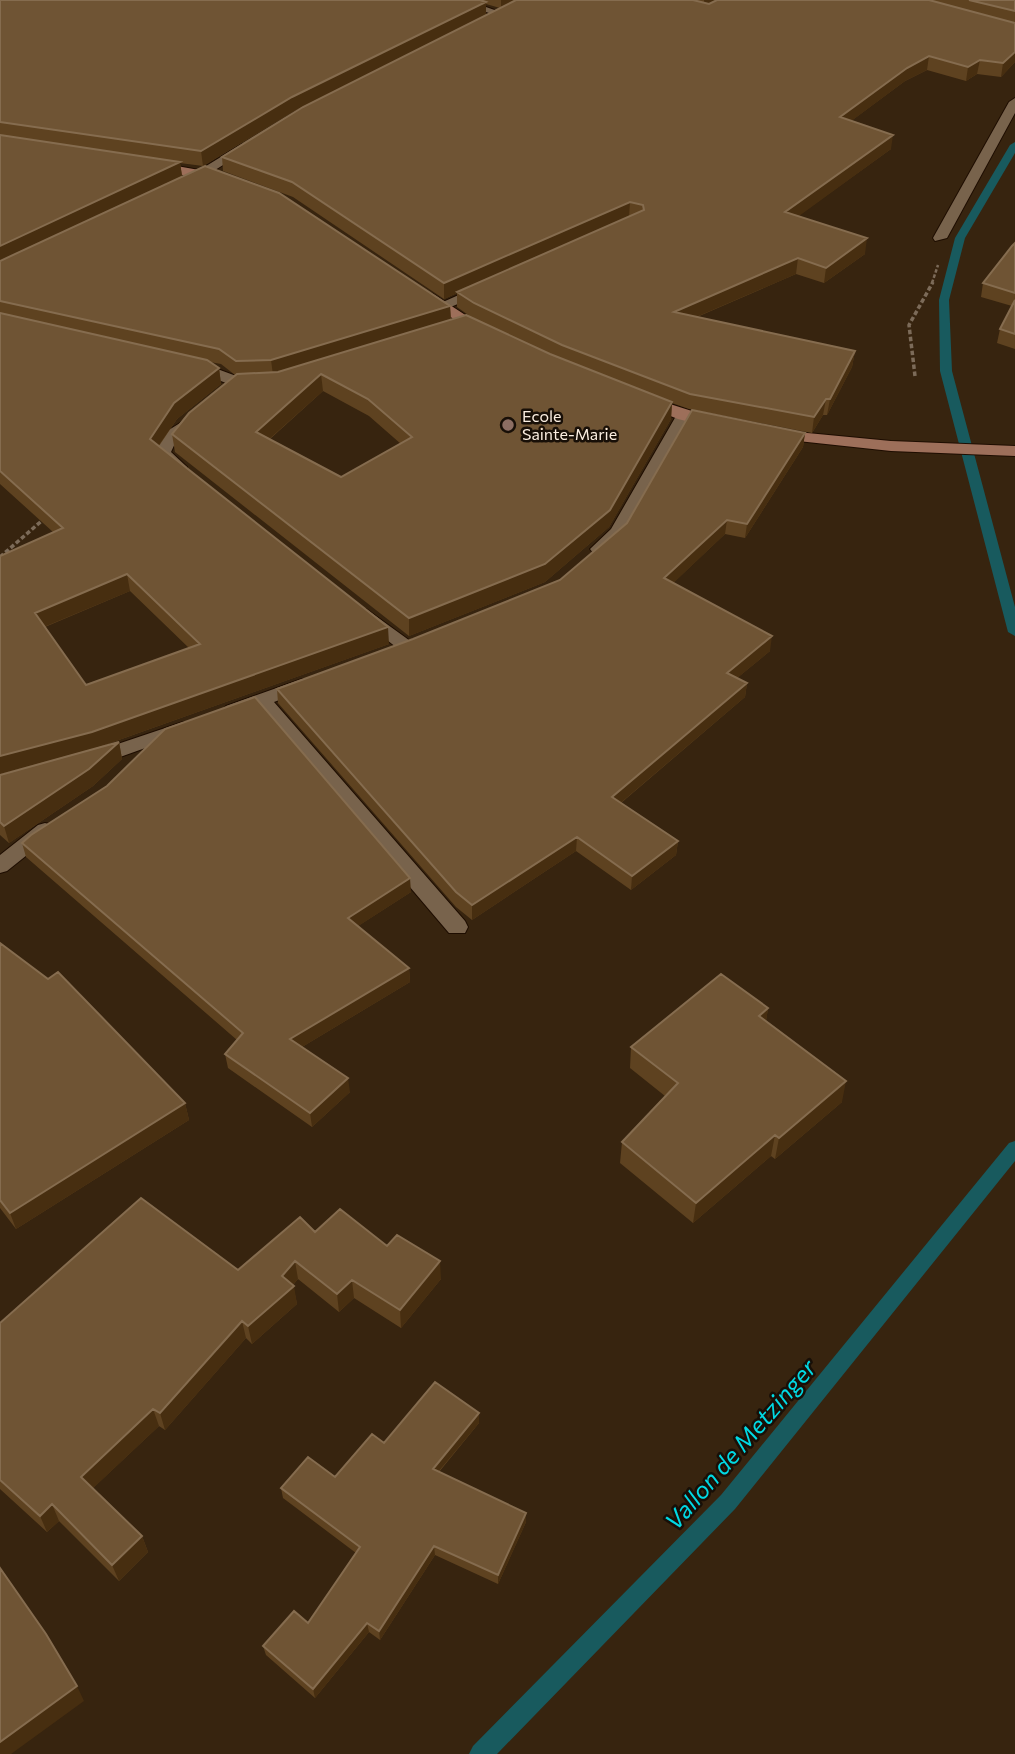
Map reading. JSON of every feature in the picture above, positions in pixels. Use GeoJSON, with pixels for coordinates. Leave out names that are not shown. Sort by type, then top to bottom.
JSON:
{"type":"FeatureCollection","features":[{"type":"Feature","properties":{"kind":"street"},"geometry":{"type":"LineString","coordinates":[[455,0],[506,12],[489,20]]}},
{"type":"Feature","properties":{"kind":"street"},"geometry":{"type":"LineString","coordinates":[[940,238],[1015,102]]}},
{"type":"Feature","properties":{"kind":"street"},"geometry":{"type":"LineString","coordinates":[[170,190],[206,173],[256,140]]}},
{"type":"Feature","properties":{"kind":"street"},"geometry":{"type":"LineString","coordinates":[[134,162],[206,173],[232,181]]}},
{"type":"Feature","properties":{"kind":"street"},"geometry":{"type":"LineString","coordinates":[[441,306],[492,284]]}},
{"type":"Feature","properties":{"kind":"street"},"geometry":{"type":"LineString","coordinates":[[419,291],[441,306],[461,326],[501,340]]}},
{"type":"Feature","properties":{"kind":"street"},"geometry":{"type":"LineString","coordinates":[[175,361],[215,370],[230,388],[274,383]]}},
{"type":"Feature","properties":{"kind":"street"},"geometry":{"type":"LineString","coordinates":[[633,396],[684,416],[729,426]]}},
{"type":"Feature","properties":{"kind":"street"},"geometry":{"type":"LineString","coordinates":[[194,479],[162,453],[170,436],[210,407]]}},
{"type":"Feature","properties":{"kind":"street"},"geometry":{"type":"LineString","coordinates":[[583,562],[618,532],[684,416]]}},
{"type":"Feature","properties":{"kind":"street"},"geometry":{"type":"LineString","coordinates":[[764,433],[813,441],[1015,451]]}},
{"type":"Feature","properties":{"kind":"street"},"geometry":{"type":"LineString","coordinates":[[353,605],[413,644],[380,656]]}},
{"type":"Feature","properties":{"kind":"street"},"geometry":{"type":"LineString","coordinates":[[78,763],[315,680]]}},
{"type":"Feature","properties":{"kind":"street"},"geometry":{"type":"LineString","coordinates":[[262,700],[457,927]]}},
{"type":"Feature","properties":{"kind":"street"},"geometry":{"type":"LineString","coordinates":[[128,768],[163,735]]}},
{"type":"Feature","properties":{"kind":"street"},"geometry":{"type":"LineString","coordinates":[[0,866],[26,842],[58,821]]}},
{"type":"Feature","properties":{"kind":"path"},"geometry":{"type":"LineString","coordinates":[[915,376],[909,325],[937,275],[940,238]]}},
{"type":"Feature","properties":{"kind":"path"},"geometry":{"type":"LineString","coordinates":[[0,557],[49,515]]}},
{"type":"Feature","properties":{"kind":"building"},"geometry":{"type":"Polygon","coordinates":[[[0,0],[486,2],[292,97],[201,151],[0,122],[0,0]]]}},
{"type":"Feature","properties":{"kind":"building"},"geometry":{"type":"Polygon","coordinates":[[[516,0],[693,0],[709,4],[717,0],[929,0],[1015,23],[1015,52],[1003,63],[980,60],[968,67],[929,56],[907,68],[840,117],[893,135],[785,212],[867,238],[826,268],[798,258],[674,312],[855,351],[830,399],[826,399],[814,417],[690,394],[562,345],[474,303],[457,292],[644,210],[643,205],[630,202],[444,283],[292,182],[222,157],[303,107],[516,0]]]}},
{"type":"Feature","properties":{"kind":"building"},"geometry":{"type":"Polygon","coordinates":[[[969,0],[1015,0],[1015,11],[969,0]]]}},
{"type":"Feature","properties":{"kind":"building"},"geometry":{"type":"Polygon","coordinates":[[[0,135],[180,162],[0,246],[0,135]]]}},
{"type":"Feature","properties":{"kind":"building"},"geometry":{"type":"Polygon","coordinates":[[[205,166],[279,193],[450,306],[271,360],[236,361],[219,349],[0,301],[0,261],[205,166]]]}},
{"type":"Feature","properties":{"kind":"building"},"geometry":{"type":"Polygon","coordinates":[[[1015,243],[1015,293],[983,283],[1012,246],[1015,243]]]}},
{"type":"Feature","properties":{"kind":"building"},"geometry":{"type":"Polygon","coordinates":[[[1015,300],[1015,334],[1000,329],[1015,300]]]}},
{"type":"Feature","properties":{"kind":"building"},"geometry":{"type":"Polygon","coordinates":[[[0,313],[207,360],[219,368],[174,403],[150,439],[388,627],[92,732],[0,756],[0,556],[63,528],[0,471],[0,313]],[[127,574],[35,613],[86,685],[200,644],[127,574]]]}},
{"type":"Feature","properties":{"kind":"building"},"geometry":{"type":"Polygon","coordinates":[[[466,315],[550,354],[672,402],[610,510],[545,564],[409,618],[172,434],[189,413],[237,374],[278,372],[466,315]],[[321,374],[256,432],[341,477],[412,437],[368,399],[321,374]]]}},
{"type":"Feature","properties":{"kind":"building"},"geometry":{"type":"Polygon","coordinates":[[[692,410],[805,433],[747,524],[727,520],[664,578],[772,636],[727,673],[747,683],[612,797],[678,841],[632,876],[577,837],[472,905],[456,892],[277,689],[413,639],[560,580],[627,523],[692,410]]]}},
{"type":"Feature","properties":{"kind":"building"},"geometry":{"type":"Polygon","coordinates":[[[255,697],[410,878],[348,918],[409,968],[290,1039],[348,1078],[310,1113],[225,1054],[243,1033],[22,843],[107,786],[165,729],[255,697]]]}},
{"type":"Feature","properties":{"kind":"building"},"geometry":{"type":"Polygon","coordinates":[[[119,742],[89,769],[4,826],[0,822],[0,775],[119,742]]]}},
{"type":"Feature","properties":{"kind":"building"},"geometry":{"type":"Polygon","coordinates":[[[0,943],[48,979],[58,972],[185,1103],[10,1213],[0,1200],[0,943]]]}},
{"type":"Feature","properties":{"kind":"building"},"geometry":{"type":"Polygon","coordinates":[[[721,974],[768,1008],[759,1016],[846,1081],[779,1138],[775,1135],[696,1203],[622,1142],[678,1083],[631,1047],[721,974]]]}},
{"type":"Feature","properties":{"kind":"building"},"geometry":{"type":"Polygon","coordinates":[[[141,1198],[238,1270],[300,1217],[315,1232],[340,1209],[387,1246],[397,1235],[440,1261],[400,1310],[352,1280],[337,1294],[295,1261],[282,1276],[294,1286],[248,1326],[242,1321],[160,1413],[153,1409],[81,1477],[142,1536],[112,1565],[52,1504],[40,1516],[0,1480],[0,1323],[141,1198]]]}},
{"type":"Feature","properties":{"kind":"building"},"geometry":{"type":"Polygon","coordinates":[[[435,1382],[479,1413],[433,1469],[526,1513],[498,1575],[434,1546],[379,1631],[367,1623],[313,1689],[263,1646],[294,1611],[308,1623],[360,1547],[281,1488],[308,1457],[335,1477],[372,1434],[384,1443],[435,1382]]]}},
{"type":"Feature","properties":{"kind":"building"},"geometry":{"type":"Polygon","coordinates":[[[0,1568],[46,1634],[77,1686],[0,1742],[0,1568]]]}},
{"type":"Feature","properties":{"kind":"waterway","name":"Vallon de Metzinger"},"geometry":{"type":"LineString","coordinates":[[1015,145],[960,238],[944,300],[946,371],[1015,632]]}},
{"type":"Feature","properties":{"kind":"waterway","name":"Vallon de Metzinger"},"geometry":{"type":"LineString","coordinates":[[481,1754],[728,1502],[1015,1148]]}},
{"type":"Feature","properties":{"kind":"place","name":"Ecole Sainte-Marie"},"geometry":{"type":"Point","coordinates":[508,425]}}]}
